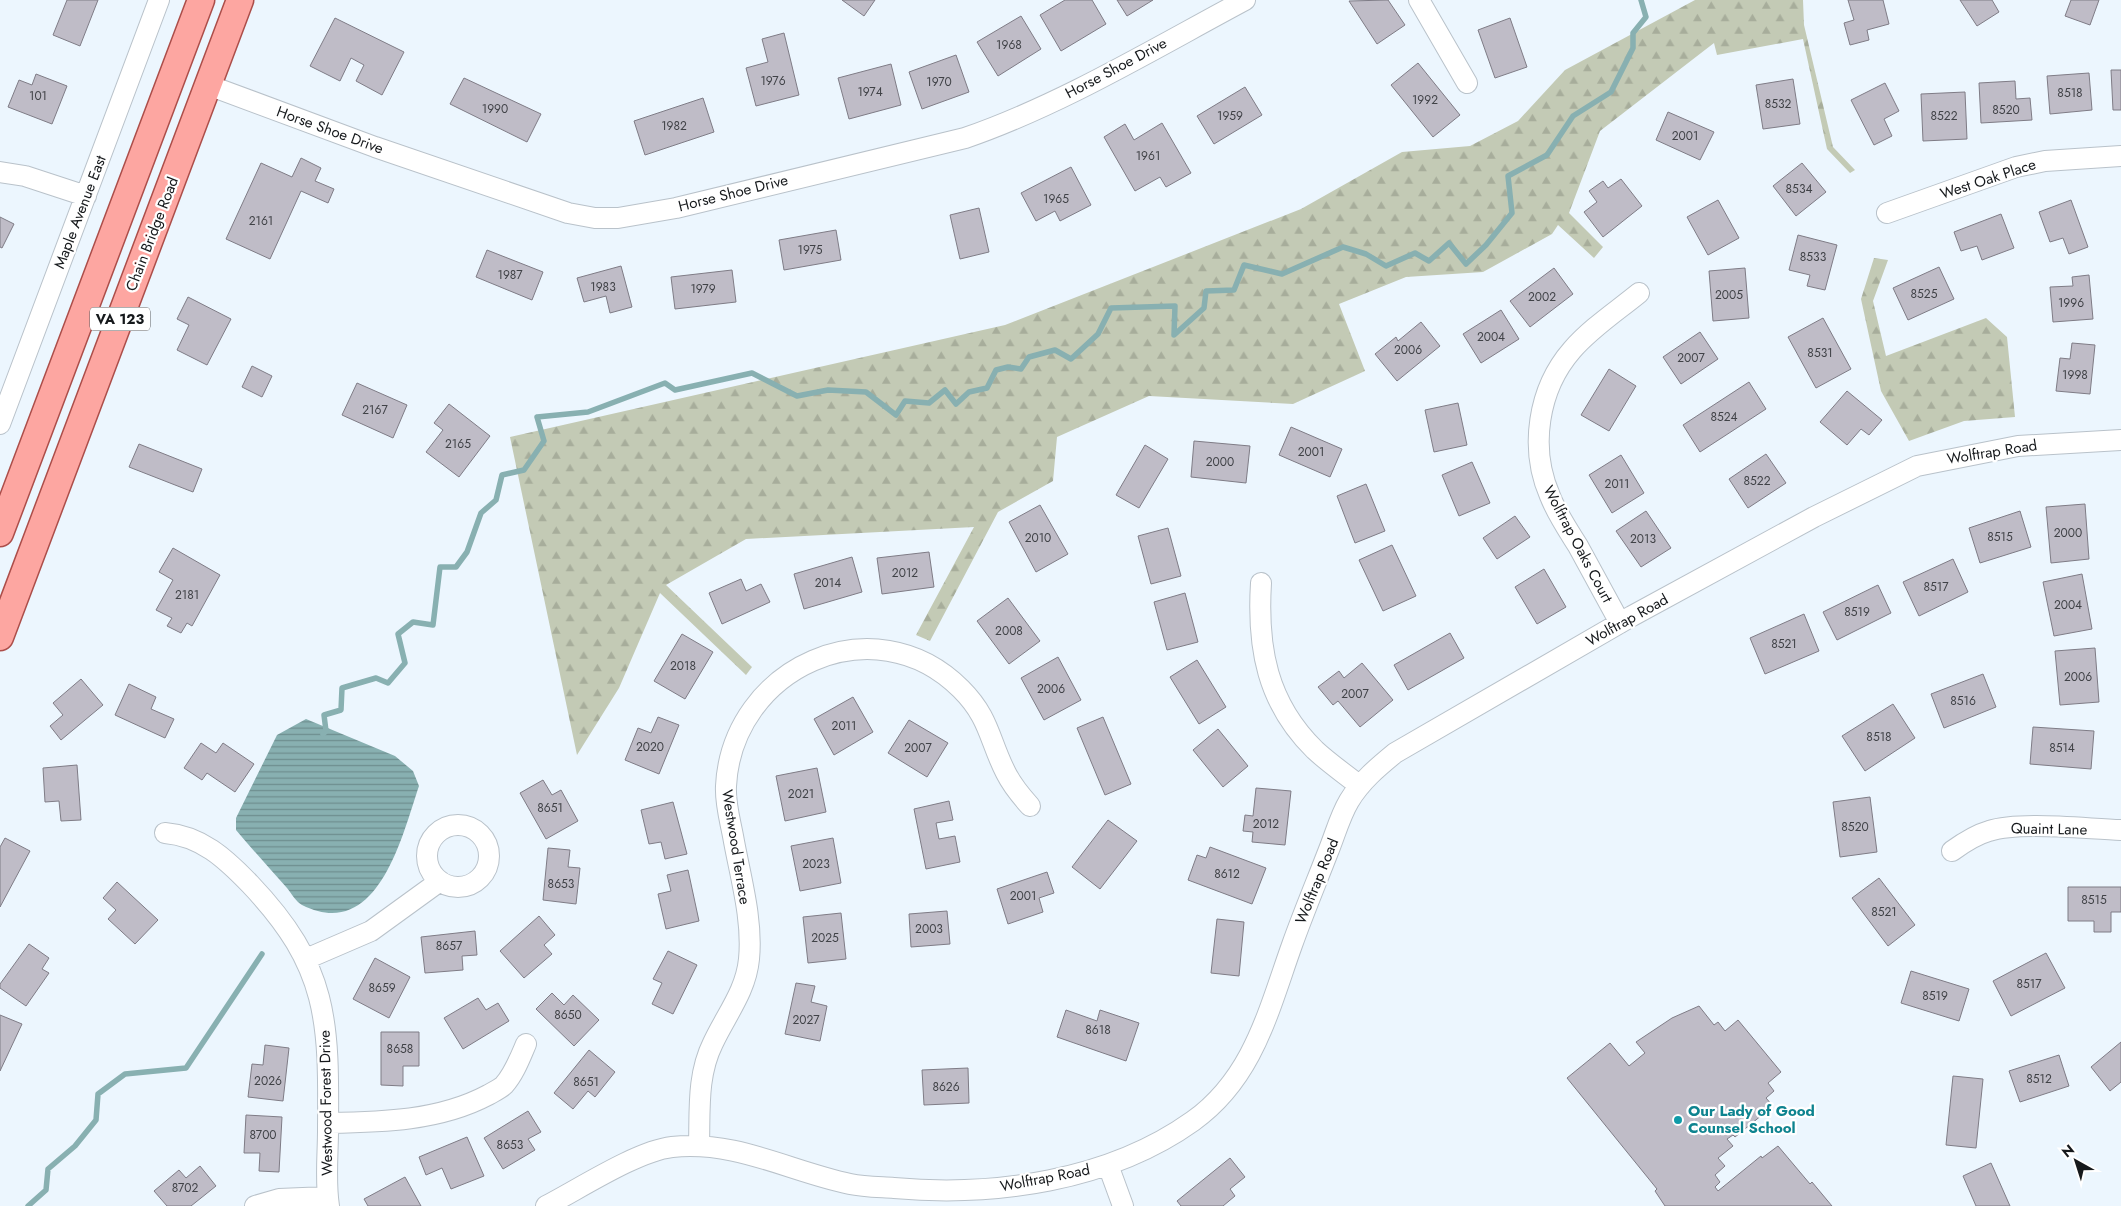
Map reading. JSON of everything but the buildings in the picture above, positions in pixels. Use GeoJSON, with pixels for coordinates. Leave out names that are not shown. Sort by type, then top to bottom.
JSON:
{"type":"FeatureCollection","features":[{"type":"Feature","properties":{"kind":"main road","name":"VA 123"},"geometry":{"type":"LineString","coordinates":[[0,532],[201,0]]}},
{"type":"Feature","properties":{"kind":"main road","name":"Chain Bridge Road"},"geometry":{"type":"LineString","coordinates":[[0,637],[240,0]]}},
{"type":"Feature","properties":{"kind":"street","name":"Maple Avenue East"},"geometry":{"type":"LineString","coordinates":[[0,424],[159,0]]}},
{"type":"Feature","properties":{"kind":"street","name":"Horse Shoe Drive"},"geometry":{"type":"LineString","coordinates":[[208,85],[375,147],[568,213],[595,218],[618,218],[676,208],[965,138],[992,129],[1074,91],[1224,5],[1245,0]]}},
{"type":"Feature","properties":{"kind":"street"},"geometry":{"type":"LineString","coordinates":[[1419,0],[1467,82]]}},
{"type":"Feature","properties":{"kind":"street","name":"West Oak Place"},"geometry":{"type":"LineString","coordinates":[[1887,213],[2016,167],[2045,161],[2121,156]]}},
{"type":"Feature","properties":{"kind":"street"},"geometry":{"type":"LineString","coordinates":[[0,172],[25,176],[86,196]]}},
{"type":"Feature","properties":{"kind":"street","name":"Wolftrap Oaks Court"},"geometry":{"type":"LineString","coordinates":[[1620,623],[1550,497],[1542,473],[1538,445],[1540,421],[1546,397],[1557,371],[1572,350],[1639,292]]}},
{"type":"Feature","properties":{"kind":"street","name":"Wolftrap Road"},"geometry":{"type":"LineString","coordinates":[[546,1206],[644,1154],[668,1147],[700,1145],[731,1149],[851,1184],[930,1192],[975,1192],[1076,1175],[1108,1165],[1166,1139],[1195,1120],[1227,1091],[1242,1071],[1267,1016],[1293,942],[1346,808],[1360,786],[1374,770],[1396,752],[1620,623],[1814,517],[1917,466],[2018,446],[2121,440]]}},
{"type":"Feature","properties":{"kind":"street"},"geometry":{"type":"LineString","coordinates":[[1262,584],[1259,615],[1261,645],[1268,674],[1280,704],[1296,728],[1315,750],[1360,786]]}},
{"type":"Feature","properties":{"kind":"street","name":"Westwood Terrace"},"geometry":{"type":"LineString","coordinates":[[700,1145],[700,1086],[704,1064],[713,1042],[735,1005],[745,980],[749,961],[750,936],[726,788],[728,763],[734,742],[746,718],[761,697],[784,676],[806,663],[830,654],[855,650],[879,650],[902,655],[926,664],[947,677],[961,689],[979,711],[987,724],[1005,772],[1030,806]]}},
{"type":"Feature","properties":{"kind":"street","name":"Quaint Lane"},"geometry":{"type":"LineString","coordinates":[[1952,851],[1969,839],[1989,831],[2010,827],[2121,830]]}},
{"type":"Feature","properties":{"kind":"street","name":"Westwood Forest Drive"},"geometry":{"type":"LineString","coordinates":[[165,833],[182,834],[204,844],[227,860],[269,904],[288,929],[306,959],[320,996],[325,1020],[329,1063],[328,1201]]}},
{"type":"Feature","properties":{"kind":"street"},"geometry":{"type":"LineString","coordinates":[[306,959],[371,930],[440,881]]}},
{"type":"Feature","properties":{"kind":"street"},"geometry":{"type":"LineString","coordinates":[[328,1123],[408,1119],[448,1111],[476,1101],[503,1087],[510,1078],[526,1044]]}},
{"type":"Feature","properties":{"kind":"street"},"geometry":{"type":"LineString","coordinates":[[1108,1165],[1123,1206]]}},
{"type":"Feature","properties":{"kind":"street"},"geometry":{"type":"LineString","coordinates":[[255,1206],[279,1199],[328,1201]]}},
{"type":"Feature","properties":{"kind":"green space"},"geometry":{"type":"Polygon","coordinates":[[[1695,0],[1803,0],[1804,25],[1833,147],[1855,170],[1850,173],[1827,149],[1803,39],[1717,55],[1714,43],[1600,131],[1569,213],[1603,247],[1594,258],[1558,225],[1552,234],[1483,272],[1406,277],[1339,304],[1365,371],[1293,404],[1149,396],[1057,437],[1053,481],[998,512],[930,641],[916,635],[974,527],[746,539],[666,585],[752,667],[746,675],[660,593],[619,688],[577,755],[510,437],[1005,325],[1301,209],[1402,152],[1470,146],[1518,121],[1565,70],[1695,0]]]}},
{"type":"Feature","properties":{"kind":"green space"},"geometry":{"type":"Polygon","coordinates":[[[1874,258],[1888,260],[1873,301],[1886,356],[1986,318],[2007,337],[2015,417],[1964,421],[1909,441],[1881,391],[1861,299],[1874,258]]]}},
{"type":"Feature","properties":{"kind":"shaded area"},"geometry":{"type":"Polygon","coordinates":[[[306,719],[395,756],[413,771],[419,786],[395,856],[383,878],[368,897],[350,909],[328,913],[300,904],[236,830],[236,818],[277,735],[306,719]]]}},
{"type":"Feature","properties":{"kind":"waterway"},"geometry":{"type":"LineString","coordinates":[[323,734],[326,731],[324,715],[341,710],[342,688],[376,678],[388,683],[405,663],[398,634],[413,622],[433,625],[440,567],[456,567],[467,552],[481,513],[496,500],[502,475],[524,470],[544,441],[537,417],[588,412],[665,383],[675,390],[752,373],[797,396],[828,390],[866,392],[896,415],[905,401],[929,403],[945,390],[956,404],[969,392],[987,388],[996,370],[1008,367],[1021,369],[1029,357],[1055,350],[1071,359],[1098,334],[1111,308],[1175,306],[1174,335],[1204,308],[1206,291],[1234,290],[1244,265],[1282,274],[1343,247],[1366,254],[1386,266],[1415,253],[1429,261],[1449,243],[1466,264],[1486,245],[1512,213],[1508,176],[1547,155],[1573,116],[1611,92],[1633,48],[1633,33],[1646,17],[1641,0]]}},
{"type":"Feature","properties":{"kind":"waterway"},"geometry":{"type":"LineString","coordinates":[[28,1206],[46,1190],[48,1169],[75,1146],[96,1120],[98,1094],[125,1074],[186,1068],[262,954]]}},
{"type":"Feature","properties":{"kind":"place","name":"Our Lady of Good Counsel School"},"geometry":{"type":"Point","coordinates":[1678,1120]}}]}
